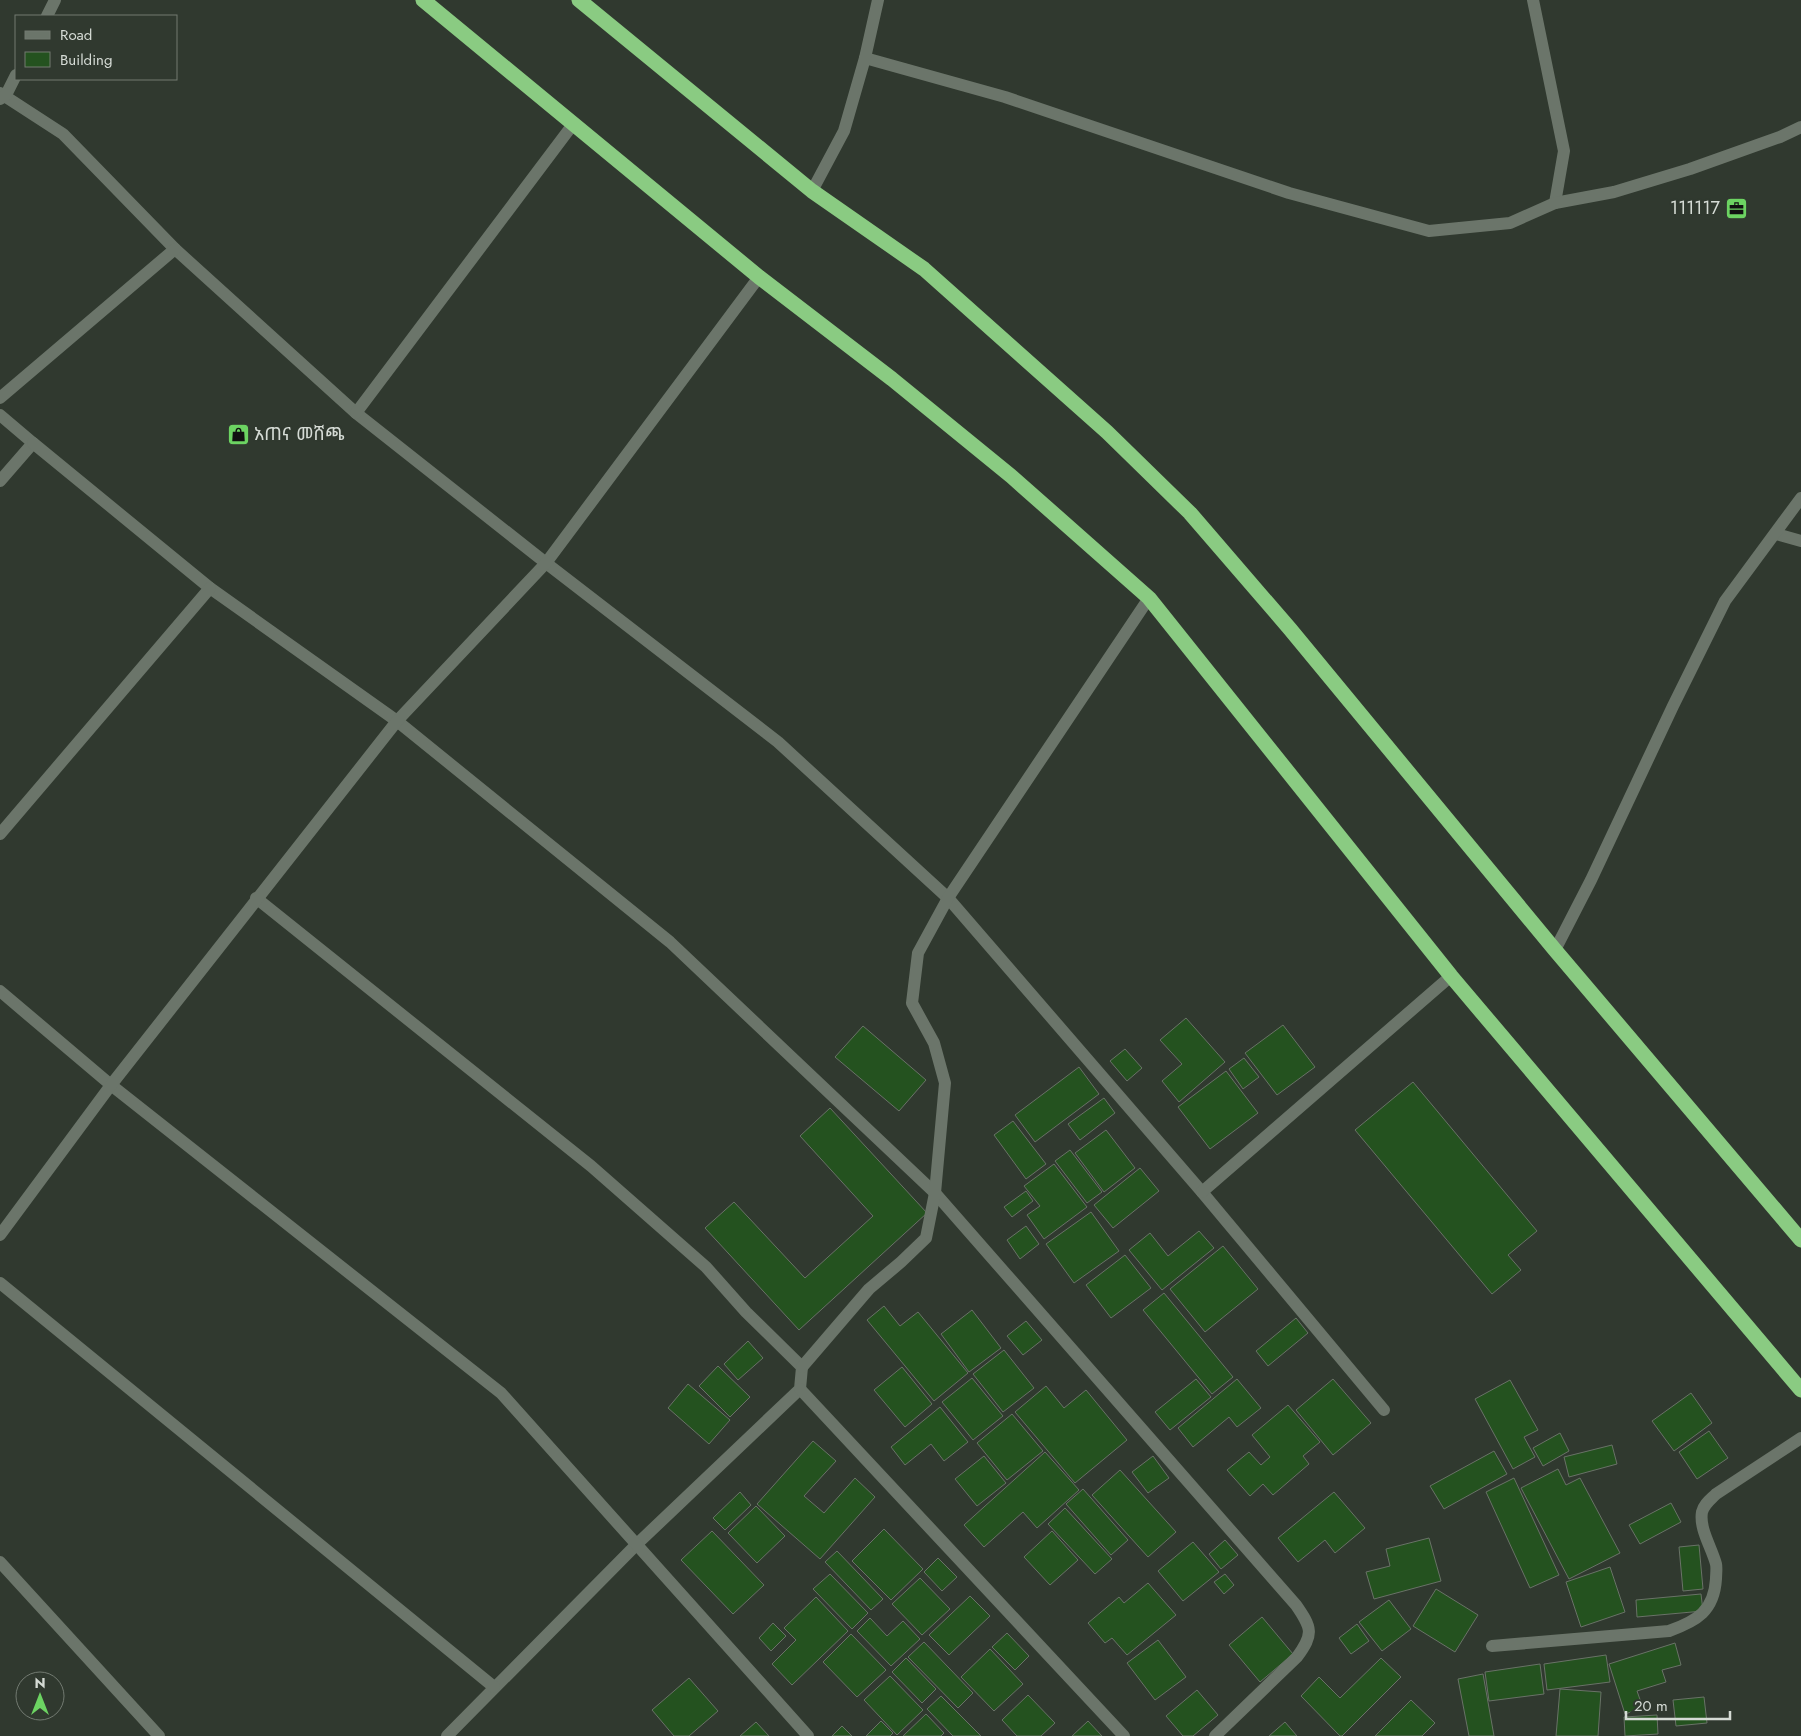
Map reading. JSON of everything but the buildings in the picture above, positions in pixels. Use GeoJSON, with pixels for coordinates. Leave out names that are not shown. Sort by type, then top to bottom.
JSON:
{"type":"FeatureCollection","features":[{"type":"Feature","properties":{"kind":"highway"},"geometry":{"type":"LineString","coordinates":[[423,0],[759,277],[892,379],[1011,476],[1149,598],[1451,976],[1801,1390]]}},
{"type":"Feature","properties":{"kind":"highway"},"geometry":{"type":"LineString","coordinates":[[579,0],[812,191],[924,269],[1107,432],[1190,513],[1297,636],[1555,950],[1801,1240]]}},
{"type":"Feature","properties":{"kind":"street"},"geometry":{"type":"LineString","coordinates":[[48,15],[56,0]]}},
{"type":"Feature","properties":{"kind":"street"},"geometry":{"type":"LineString","coordinates":[[812,191],[844,131],[865,58],[878,0]]}},
{"type":"Feature","properties":{"kind":"street"},"geometry":{"type":"LineString","coordinates":[[1533,0],[1564,151],[1555,203]]}},
{"type":"Feature","properties":{"kind":"street"},"geometry":{"type":"LineString","coordinates":[[865,58],[1005,97],[1288,194],[1429,231],[1510,223],[1555,203],[1614,192],[1690,169],[1780,137],[1801,127]]}},
{"type":"Feature","properties":{"kind":"street"},"geometry":{"type":"LineString","coordinates":[[15,76],[2,96],[63,134],[175,249],[356,413],[778,742],[948,898],[1202,1192],[1384,1410]]}},
{"type":"Feature","properties":{"kind":"street"},"geometry":{"type":"LineString","coordinates":[[356,413],[574,123]]}},
{"type":"Feature","properties":{"kind":"street"},"geometry":{"type":"LineString","coordinates":[[0,398],[175,249]]}},
{"type":"Feature","properties":{"kind":"street"},"geometry":{"type":"LineString","coordinates":[[0,1235],[111,1085],[256,898],[397,721],[546,563],[759,277]]}},
{"type":"Feature","properties":{"kind":"street"},"geometry":{"type":"LineString","coordinates":[[0,415],[210,588],[397,721],[670,942],[935,1193],[1296,1605],[1308,1622],[1307,1643],[1297,1657],[1215,1736]]}},
{"type":"Feature","properties":{"kind":"street"},"geometry":{"type":"LineString","coordinates":[[0,481],[33,443]]}},
{"type":"Feature","properties":{"kind":"street"},"geometry":{"type":"LineString","coordinates":[[1555,950],[1591,880],[1725,601],[1801,498]]}},
{"type":"Feature","properties":{"kind":"street"},"geometry":{"type":"LineString","coordinates":[[1776,534],[1801,541]]}},
{"type":"Feature","properties":{"kind":"street"},"geometry":{"type":"LineString","coordinates":[[0,834],[210,588]]}},
{"type":"Feature","properties":{"kind":"street"},"geometry":{"type":"LineString","coordinates":[[453,1734],[494,1687],[637,1544],[800,1389],[802,1367],[869,1289],[902,1262],[926,1238],[935,1193],[946,1083],[934,1043],[912,1003],[918,953],[948,898],[1149,598]]}},
{"type":"Feature","properties":{"kind":"street"},"geometry":{"type":"LineString","coordinates":[[256,898],[591,1166],[706,1267],[746,1312],[802,1367]]}},
{"type":"Feature","properties":{"kind":"street"},"geometry":{"type":"LineString","coordinates":[[1202,1192],[1451,976]]}},
{"type":"Feature","properties":{"kind":"street"},"geometry":{"type":"LineString","coordinates":[[0,991],[111,1085],[501,1393],[808,1736]]}},
{"type":"Feature","properties":{"kind":"street"},"geometry":{"type":"LineString","coordinates":[[0,1283],[494,1687]]}},
{"type":"Feature","properties":{"kind":"street"},"geometry":{"type":"LineString","coordinates":[[800,1389],[1124,1736]]}},
{"type":"Feature","properties":{"kind":"street"},"geometry":{"type":"LineString","coordinates":[[1492,1646],[1669,1631],[1689,1624],[1700,1617],[1709,1607],[1716,1587],[1717,1566],[1704,1531],[1701,1514],[1704,1505],[1716,1494],[1801,1438]]}},
{"type":"Feature","properties":{"kind":"street"},"geometry":{"type":"LineString","coordinates":[[0,1562],[159,1736]]}},
{"type":"Feature","properties":{"kind":"place","name":"111117"},"geometry":{"type":"Point","coordinates":[1736,208]}},
{"type":"Feature","properties":{"kind":"place","name":"አጠና መሸጫ"},"geometry":{"type":"Point","coordinates":[238,434]}}]}
